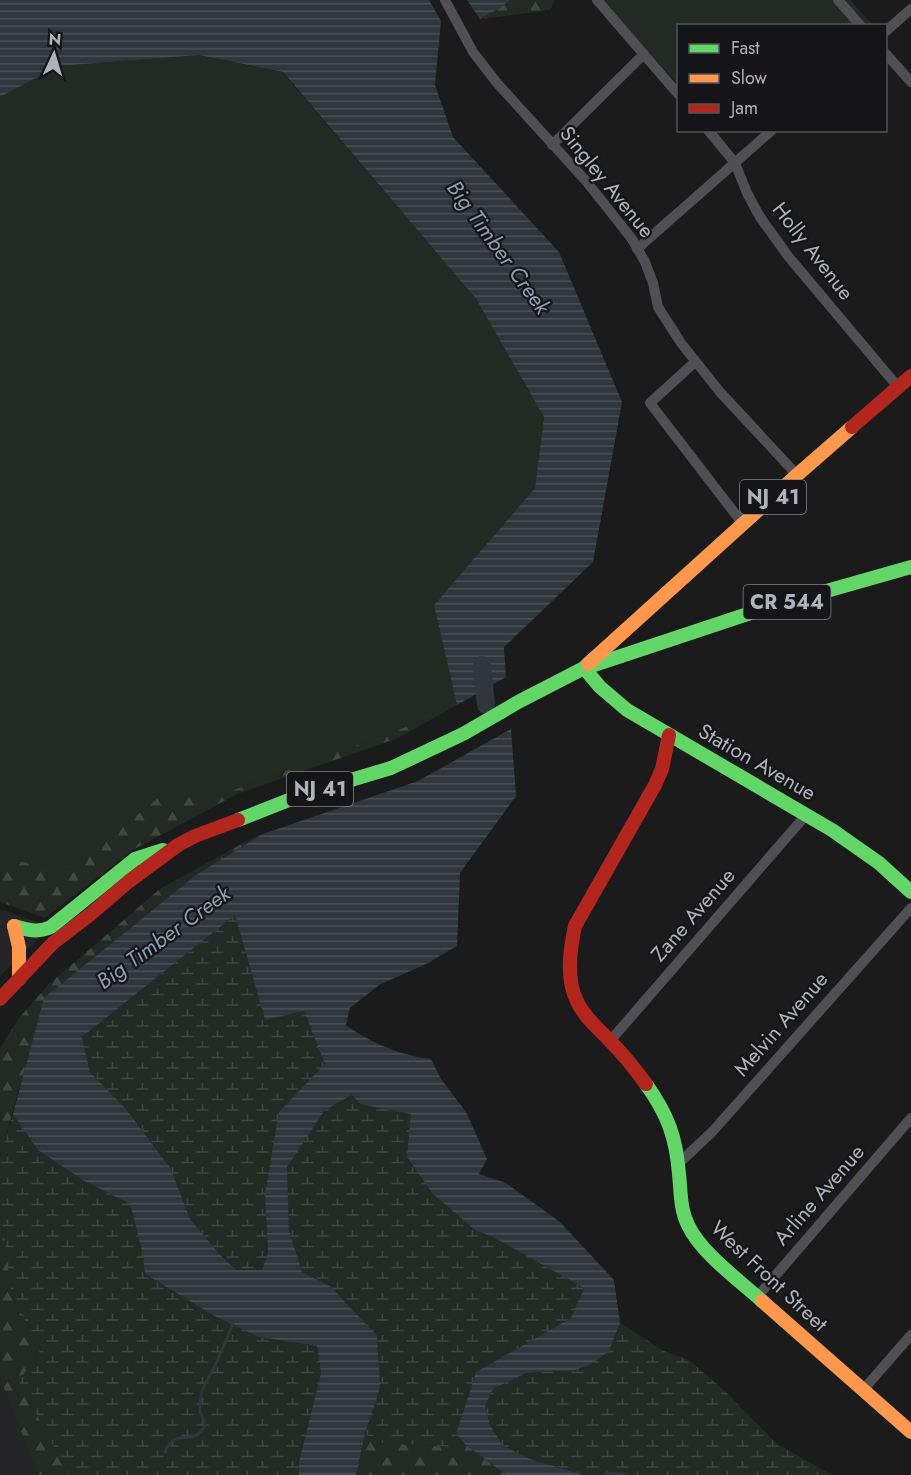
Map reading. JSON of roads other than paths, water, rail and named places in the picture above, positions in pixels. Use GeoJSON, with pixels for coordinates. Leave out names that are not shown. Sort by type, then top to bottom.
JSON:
{"type":"FeatureCollection","features":[{"type":"Feature","properties":{"kind":"main road","name":"NJ 41"},"geometry":{"type":"LineString","coordinates":[[0,999],[53,944],[128,882],[178,845],[195,836],[303,794],[391,768],[463,734],[584,668],[797,475],[911,376]]}},
{"type":"Feature","properties":{"kind":"main road","name":"CR 544"},"geometry":{"type":"LineString","coordinates":[[584,668],[763,609],[911,567]]}},
{"type":"Feature","properties":{"kind":"main road"},"geometry":{"type":"LineString","coordinates":[[637,620],[635,627],[641,637],[663,642]]}},
{"type":"Feature","properties":{"kind":"main road","name":"Station Avenue"},"geometry":{"type":"LineString","coordinates":[[584,668],[600,687],[627,710],[832,830],[879,863],[911,892]]}},
{"type":"Feature","properties":{"kind":"main road","name":"West Front Street"},"geometry":{"type":"LineString","coordinates":[[669,735],[662,769],[655,785],[575,926],[572,939],[571,977],[574,994],[581,1009],[636,1070],[667,1119],[674,1136],[681,1204],[686,1222],[697,1240],[757,1297],[911,1432]]}},
{"type":"Feature","properties":{"kind":"main road"},"geometry":{"type":"LineString","coordinates":[[19,979],[19,947],[14,926],[42,932],[135,859],[178,845]]}},
{"type":"Feature","properties":{"kind":"street","name":"Singley Avenue"},"geometry":{"type":"LineString","coordinates":[[446,0],[473,52],[497,83],[585,181],[632,239],[645,262],[653,283],[658,307],[695,362],[797,475]]}},
{"type":"Feature","properties":{"kind":"street"},"geometry":{"type":"LineString","coordinates":[[597,0],[677,93]]}},
{"type":"Feature","properties":{"kind":"street"},"geometry":{"type":"LineString","coordinates":[[838,0],[859,24]]}},
{"type":"Feature","properties":{"kind":"street"},"geometry":{"type":"LineString","coordinates":[[887,29],[911,9]]}},
{"type":"Feature","properties":{"kind":"street"},"geometry":{"type":"LineString","coordinates":[[552,145],[644,54]]}},
{"type":"Feature","properties":{"kind":"street"},"geometry":{"type":"LineString","coordinates":[[887,56],[911,82]]}},
{"type":"Feature","properties":{"kind":"street","name":"Holly Avenue"},"geometry":{"type":"LineString","coordinates":[[710,132],[735,163],[760,217],[788,256],[898,387]]}},
{"type":"Feature","properties":{"kind":"street"},"geometry":{"type":"LineString","coordinates":[[638,249],[770,132]]}},
{"type":"Feature","properties":{"kind":"street"},"geometry":{"type":"LineString","coordinates":[[695,362],[650,403],[743,524]]}},
{"type":"Feature","properties":{"kind":"street","name":"Zane Avenue"},"geometry":{"type":"LineString","coordinates":[[610,1041],[806,815]]}},
{"type":"Feature","properties":{"kind":"street","name":"Melvin Avenue"},"geometry":{"type":"LineString","coordinates":[[678,1164],[712,1132],[911,908]]}},
{"type":"Feature","properties":{"kind":"street","name":"Arline Avenue"},"geometry":{"type":"LineString","coordinates":[[757,1297],[911,1118]]}},
{"type":"Feature","properties":{"kind":"street"},"geometry":{"type":"LineString","coordinates":[[863,1390],[911,1335]]}},
{"type":"Feature","properties":{"kind":"water"},"geometry":{"type":"Polygon","coordinates":[[[0,0],[429,0],[441,21],[435,85],[453,137],[559,252],[622,402],[593,562],[504,647],[506,677],[457,705],[434,605],[535,488],[544,417],[476,299],[283,72],[199,55],[59,66],[0,97],[0,0]]]}},
{"type":"Feature","properties":{"kind":"water"},"geometry":{"type":"Polygon","coordinates":[[[467,0],[510,0],[480,19],[467,0]]]}},
{"type":"Feature","properties":{"kind":"water"},"geometry":{"type":"Polygon","coordinates":[[[511,729],[516,796],[460,873],[457,946],[428,963],[379,985],[350,1008],[346,1025],[386,1047],[409,1055],[431,1059],[441,1079],[466,1112],[487,1159],[479,1174],[506,1183],[560,1222],[614,1280],[620,1323],[609,1351],[590,1365],[572,1371],[526,1373],[493,1389],[485,1406],[490,1425],[503,1446],[530,1459],[584,1475],[506,1475],[466,1445],[456,1434],[476,1372],[571,1318],[584,1288],[493,1237],[475,1230],[433,1194],[407,1157],[411,1114],[360,1104],[352,1095],[325,1110],[287,1167],[289,1230],[302,1272],[330,1286],[377,1336],[380,1388],[365,1434],[356,1475],[299,1475],[299,1462],[321,1373],[317,1346],[259,1337],[216,1317],[145,1274],[143,1255],[130,1204],[84,1181],[38,1150],[13,1114],[44,998],[196,875],[263,834],[418,781],[511,729]],[[235,915],[82,1037],[90,1072],[126,1109],[171,1169],[190,1219],[223,1258],[237,1270],[262,1270],[268,1253],[265,1194],[279,1112],[325,1064],[304,1011],[265,1020],[235,915]]]}},
{"type":"Feature","properties":{"kind":"waterway","name":"Big Timber Creek"},"geometry":{"type":"LineString","coordinates":[[482,665],[486,705]]}},
{"type":"Feature","properties":{"kind":"waterway"},"geometry":{"type":"LineString","coordinates":[[165,1452],[173,1440],[195,1436],[204,1427],[205,1422],[200,1410],[202,1393],[233,1323]]}},
{"type":"Feature","properties":{"kind":"waterway"},"geometry":{"type":"LineString","coordinates":[[603,1475],[616,1473],[626,1475]]}}]}
